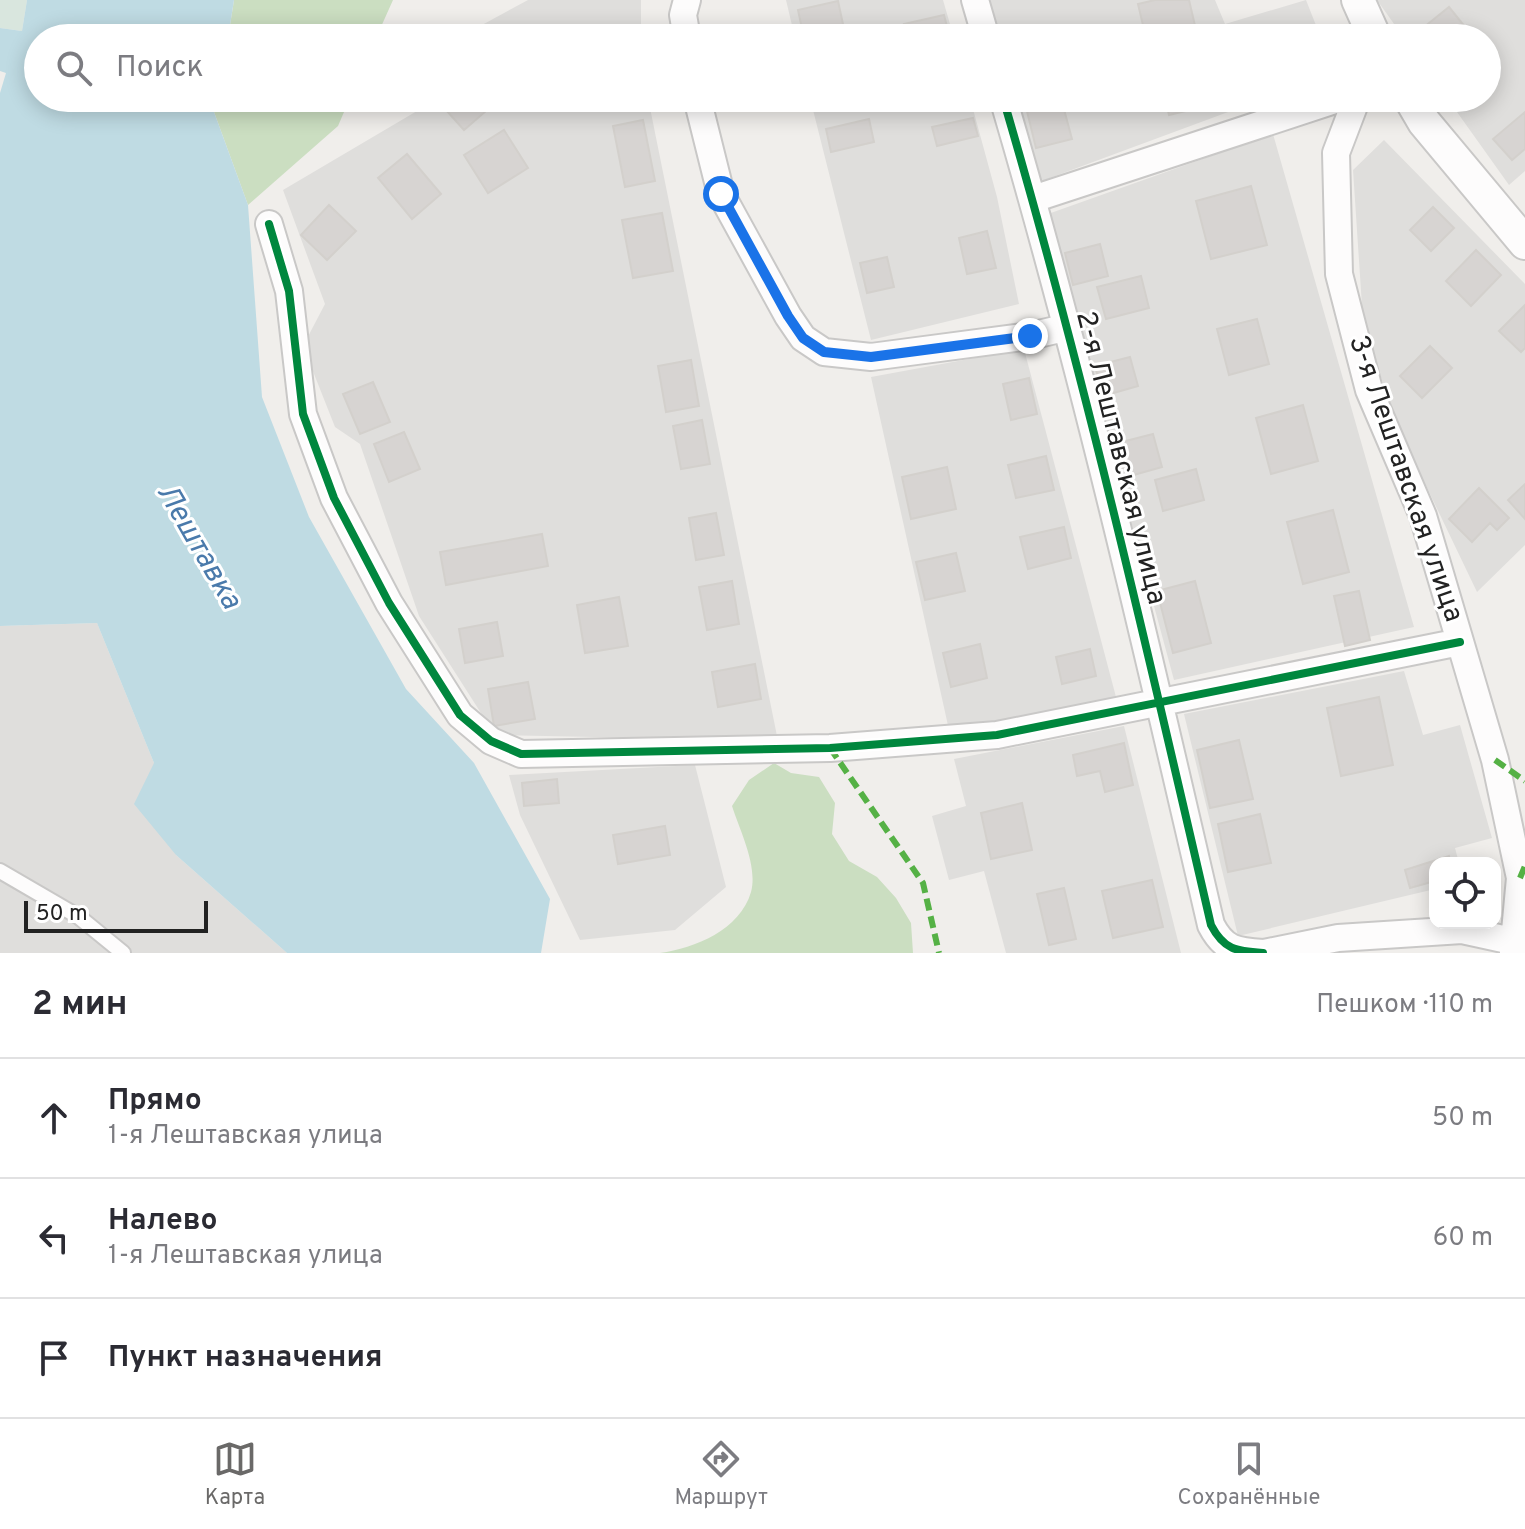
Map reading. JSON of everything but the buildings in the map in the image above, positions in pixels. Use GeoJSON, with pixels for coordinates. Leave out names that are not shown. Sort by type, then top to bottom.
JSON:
{"type":"FeatureCollection","features":[{"type":"Feature","properties":{"kind":"street"},"geometry":{"type":"LineString","coordinates":[[685,24],[683,15],[687,0]]}},
{"type":"Feature","properties":{"kind":"street"},"geometry":{"type":"LineString","coordinates":[[975,0],[982,24]]}},
{"type":"Feature","properties":{"kind":"street"},"geometry":{"type":"LineString","coordinates":[[1358,0],[1369,24]]}},
{"type":"Feature","properties":{"kind":"street"},"geometry":{"type":"LineString","coordinates":[[700,112],[721,194],[788,316],[803,338],[824,352],[871,357],[1030,336],[1064,328]]}},
{"type":"Feature","properties":{"kind":"street","name":"2-я Лештавская улица"},"geometry":{"type":"LineString","coordinates":[[1007,112],[1033,199],[1160,703],[1211,925],[1220,942],[1234,951],[1263,953]]}},
{"type":"Feature","properties":{"kind":"street"},"geometry":{"type":"LineString","coordinates":[[1033,199],[1298,112]]}},
{"type":"Feature","properties":{"kind":"street","name":"3-я Лештавская улица"},"geometry":{"type":"LineString","coordinates":[[1352,112],[1336,153],[1339,274],[1369,390],[1423,516],[1495,760],[1520,878],[1512,947]]}},
{"type":"Feature","properties":{"kind":"street"},"geometry":{"type":"LineString","coordinates":[[1418,112],[1521,229]]}},
{"type":"Feature","properties":{"kind":"street"},"geometry":{"type":"LineString","coordinates":[[269,224],[289,291],[303,414],[334,498],[389,603],[460,715],[491,741],[521,754],[688,754],[830,748],[997,735],[1460,642]]}},
{"type":"Feature","properties":{"kind":"street"},"geometry":{"type":"LineString","coordinates":[[1263,953],[1338,938],[1462,930],[1512,947]]}},
{"type":"Feature","properties":{"kind":"lane"},"geometry":{"type":"LineString","coordinates":[[0,871],[79,917],[123,953]]}},
{"type":"Feature","properties":{"kind":"shaded area"},"geometry":{"type":"Polygon","coordinates":[[[0,0],[27,0],[22,31],[0,28],[0,0]]]}},
{"type":"Feature","properties":{"kind":"shaded area"},"geometry":{"type":"Polygon","coordinates":[[[528,0],[641,0],[641,24],[484,24],[528,0]]]}},
{"type":"Feature","properties":{"kind":"shaded area"},"geometry":{"type":"Polygon","coordinates":[[[786,0],[943,0],[950,24],[792,24],[786,0]]]}},
{"type":"Feature","properties":{"kind":"shaded area"},"geometry":{"type":"Polygon","coordinates":[[[989,0],[1215,0],[1225,24],[996,24],[989,0]]]}},
{"type":"Feature","properties":{"kind":"shaded area"},"geometry":{"type":"Polygon","coordinates":[[[1306,0],[1315,24],[1225,24],[1306,0]]]}},
{"type":"Feature","properties":{"kind":"shaded area"},"geometry":{"type":"Polygon","coordinates":[[[1377,0],[1525,0],[1525,171],[1509,185],[1457,112],[1501,112],[1501,24],[1394,24],[1377,0]]]}},
{"type":"Feature","properties":{"kind":"shaded area"},"geometry":{"type":"Polygon","coordinates":[[[415,112],[651,112],[777,736],[744,740],[495,735],[419,616],[360,444],[335,427],[303,346],[325,304],[283,190],[415,112]]]}},
{"type":"Feature","properties":{"kind":"shaded area"},"geometry":{"type":"Polygon","coordinates":[[[814,112],[974,112],[997,197],[1019,304],[871,340],[814,112]]]}},
{"type":"Feature","properties":{"kind":"shaded area"},"geometry":{"type":"Polygon","coordinates":[[[1020,112],[1228,112],[1039,182],[1020,112]]]}},
{"type":"Feature","properties":{"kind":"shaded area"},"geometry":{"type":"Polygon","coordinates":[[[1273,134],[1414,627],[1174,680],[1048,214],[1273,134]]]}},
{"type":"Feature","properties":{"kind":"shaded area"},"geometry":{"type":"Polygon","coordinates":[[[1384,140],[1525,284],[1525,545],[1477,592],[1395,421],[1363,321],[1353,170],[1384,140]]]}},
{"type":"Feature","properties":{"kind":"shaded area"},"geometry":{"type":"Polygon","coordinates":[[[1024,349],[1116,697],[949,730],[871,377],[1024,349]]]}},
{"type":"Feature","properties":{"kind":"shaded area"},"geometry":{"type":"Polygon","coordinates":[[[97,623],[154,763],[176,855],[287,953],[0,953],[0,626],[97,623]]]}},
{"type":"Feature","properties":{"kind":"shaded area"},"geometry":{"type":"Polygon","coordinates":[[[1404,671],[1423,735],[1460,725],[1492,838],[1455,848],[1457,857],[1429,857],[1429,890],[1238,936],[1184,714],[1404,671]]]}},
{"type":"Feature","properties":{"kind":"shaded area"},"geometry":{"type":"Polygon","coordinates":[[[1124,726],[1181,953],[1006,953],[984,871],[949,880],[932,816],[966,806],[954,759],[1124,726]]]}},
{"type":"Feature","properties":{"kind":"shaded area"},"geometry":{"type":"Polygon","coordinates":[[[695,765],[726,887],[675,930],[580,940],[520,815],[509,775],[695,765]]]}},
{"type":"Feature","properties":{"kind":"green space"},"geometry":{"type":"Polygon","coordinates":[[[234,0],[393,0],[382,24],[230,24],[234,0]]]}},
{"type":"Feature","properties":{"kind":"green space"},"geometry":{"type":"Polygon","coordinates":[[[214,112],[344,112],[338,126],[248,205],[214,112]]]}},
{"type":"Feature","properties":{"kind":"green space"},"geometry":{"type":"Polygon","coordinates":[[[774,763],[791,773],[819,777],[835,803],[832,834],[849,861],[877,877],[896,898],[911,923],[913,953],[660,953],[687,947],[714,935],[727,927],[745,905],[751,892],[752,871],[732,806],[749,780],[774,763]]]}},
{"type":"Feature","properties":{"kind":"water","name":"Лештавка"},"geometry":{"type":"Polygon","coordinates":[[[27,0],[234,0],[230,24],[24,24],[24,112],[214,112],[248,205],[262,397],[309,517],[406,689],[474,763],[550,899],[541,953],[287,953],[176,855],[134,804],[154,763],[97,623],[0,626],[0,93],[6,73],[0,71],[0,28],[22,31],[27,0]]]}},
{"type":"Feature","properties":{"kind":"marked path"},"geometry":{"type":"LineString","coordinates":[[830,748],[923,883],[939,953]]}},
{"type":"Feature","properties":{"kind":"marked path"},"geometry":{"type":"LineString","coordinates":[[1495,760],[1525,781]]}},
{"type":"Feature","properties":{"kind":"marked path"},"geometry":{"type":"LineString","coordinates":[[1520,878],[1525,866]]}},
{"type":"Feature","properties":{"kind":"cycle path"},"geometry":{"type":"LineString","coordinates":[[1007,112],[1087,406],[1211,925],[1221,940],[1232,948],[1263,953]]}},
{"type":"Feature","properties":{"kind":"cycle path"},"geometry":{"type":"LineString","coordinates":[[269,224],[289,291],[303,414],[334,498],[389,603],[460,715],[491,741],[521,754],[830,748],[997,735],[1460,642]]}},
{"type":"Feature","properties":{"kind":"route"},"geometry":{"type":"LineString","coordinates":[[721,194],[788,316],[803,338],[824,352],[871,357],[1030,336]]}}]}
